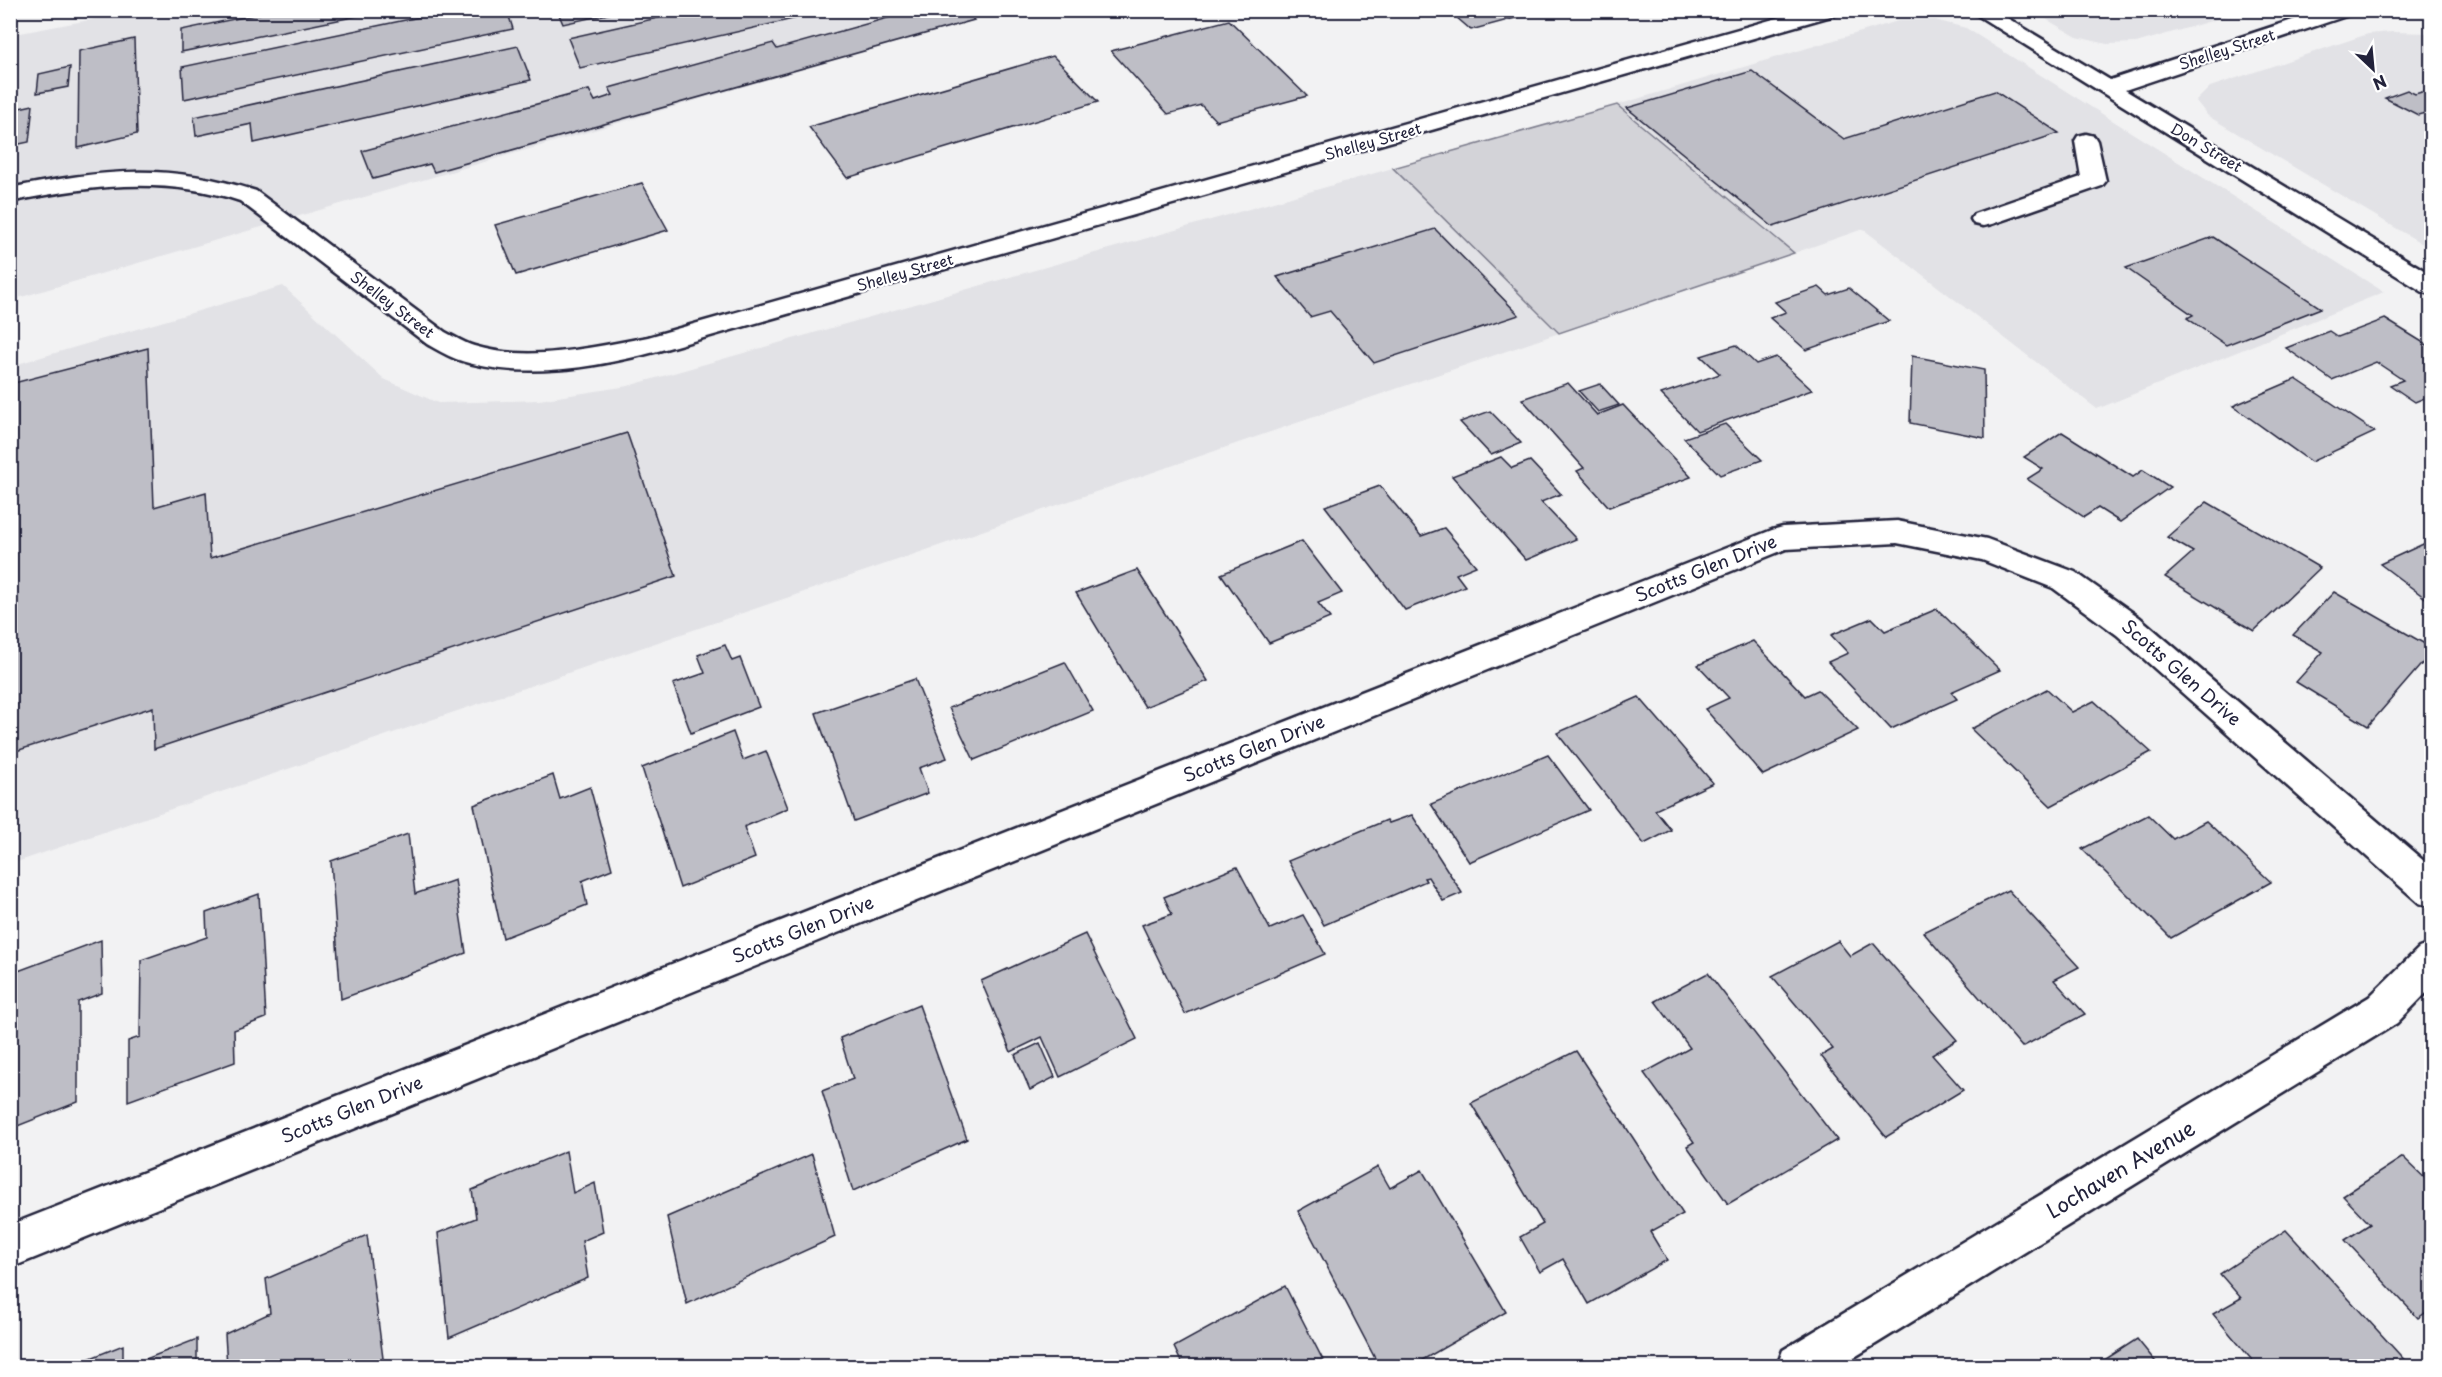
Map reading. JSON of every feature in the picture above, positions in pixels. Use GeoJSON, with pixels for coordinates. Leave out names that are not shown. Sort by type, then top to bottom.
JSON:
{"type":"FeatureCollection","features":[{"type":"Feature","properties":{"kind":"street","name":"Shelley Street"},"geometry":{"type":"LineString","coordinates":[[10,195],[79,181],[142,176],[188,178],[220,186],[248,196],[436,338],[469,354],[516,362],[572,359],[660,342],[1831,10]]}},
{"type":"Feature","properties":{"kind":"street","name":"Don Street"},"geometry":{"type":"LineString","coordinates":[[1979,10],[2432,286]]}},
{"type":"Feature","properties":{"kind":"street","name":"Shelley Street"},"geometry":{"type":"LineString","coordinates":[[2108,88],[2345,10]]}},
{"type":"Feature","properties":{"kind":"street"},"geometry":{"type":"LineString","coordinates":[[1983,219],[2094,181],[2086,141]]}},
{"type":"Feature","properties":{"kind":"street","name":"Scotts Glen Drive"},"geometry":{"type":"LineString","coordinates":[[10,1247],[1783,537],[1897,532],[1987,550],[2064,580],[2128,626],[2432,891]]}},
{"type":"Feature","properties":{"kind":"street","name":"Lochaven Avenue"},"geometry":{"type":"LineString","coordinates":[[1799,1366],[2383,1010],[2432,960]]}},
{"type":"Feature","properties":{"kind":"shaded area"},"geometry":{"type":"Polygon","coordinates":[[[142,10],[1003,11],[11,300],[10,35],[142,10]]]}},
{"type":"Feature","properties":{"kind":"shaded area"},"geometry":{"type":"Polygon","coordinates":[[[2032,11],[2245,11],[2136,43],[2107,44],[2077,37],[2032,11]]]}},
{"type":"Feature","properties":{"kind":"shaded area"},"geometry":{"type":"Polygon","coordinates":[[[1901,20],[1935,20],[1966,28],[2384,292],[2097,409],[1863,229],[1794,253],[1617,105],[1901,20]]]}},
{"type":"Feature","properties":{"kind":"shaded area"},"geometry":{"type":"Polygon","coordinates":[[[2431,33],[2431,249],[2208,116],[2196,101],[2210,87],[2368,34],[2431,33]]]}},
{"type":"Feature","properties":{"kind":"shaded area"},"geometry":{"type":"Polygon","coordinates":[[[1617,105],[1794,253],[1559,333],[1393,168],[1617,105]]]}},
{"type":"Feature","properties":{"kind":"shaded area"},"geometry":{"type":"Polygon","coordinates":[[[1393,168],[1559,333],[11,864],[11,366],[283,286],[384,379],[438,403],[539,400],[628,386],[1393,168]]]}},
{"type":"Feature","properties":{"kind":"building"},"geometry":{"type":"Polygon","coordinates":[[[277,10],[387,10],[181,52],[181,30],[277,10]]]}},
{"type":"Feature","properties":{"kind":"building"},"geometry":{"type":"Polygon","coordinates":[[[453,10],[507,10],[513,29],[184,99],[182,67],[453,10]]]}},
{"type":"Feature","properties":{"kind":"building"},"geometry":{"type":"Polygon","coordinates":[[[557,10],[626,10],[563,24],[557,10]]]}},
{"type":"Feature","properties":{"kind":"building"},"geometry":{"type":"Polygon","coordinates":[[[693,10],[832,10],[580,68],[568,38],[693,10]]]}},
{"type":"Feature","properties":{"kind":"building"},"geometry":{"type":"Polygon","coordinates":[[[916,10],[965,10],[974,20],[434,172],[430,164],[373,179],[362,151],[589,90],[595,101],[613,95],[609,88],[773,43],[777,49],[916,10]]]}},
{"type":"Feature","properties":{"kind":"building"},"geometry":{"type":"Polygon","coordinates":[[[1448,10],[1545,10],[1471,30],[1448,10]]]}},
{"type":"Feature","properties":{"kind":"building"},"geometry":{"type":"Polygon","coordinates":[[[1229,20],[1307,96],[1216,121],[1201,105],[1168,114],[1111,51],[1229,20]]]}},
{"type":"Feature","properties":{"kind":"building"},"geometry":{"type":"Polygon","coordinates":[[[134,39],[137,134],[78,148],[79,51],[134,39]]]}},
{"type":"Feature","properties":{"kind":"building"},"geometry":{"type":"Polygon","coordinates":[[[518,46],[531,80],[254,143],[252,124],[196,136],[194,117],[518,46]]]}},
{"type":"Feature","properties":{"kind":"building"},"geometry":{"type":"Polygon","coordinates":[[[1053,56],[1098,102],[847,178],[809,127],[1053,56]]]}},
{"type":"Feature","properties":{"kind":"building"},"geometry":{"type":"Polygon","coordinates":[[[70,67],[68,87],[37,93],[39,74],[70,67]]]}},
{"type":"Feature","properties":{"kind":"building"},"geometry":{"type":"Polygon","coordinates":[[[1752,71],[1844,139],[1995,91],[2059,133],[1773,227],[1627,108],[1752,71]]]}},
{"type":"Feature","properties":{"kind":"building"},"geometry":{"type":"Polygon","coordinates":[[[2432,89],[2432,117],[2425,113],[2418,115],[2385,98],[2407,90],[2415,94],[2432,89]]]}},
{"type":"Feature","properties":{"kind":"building"},"geometry":{"type":"Polygon","coordinates":[[[33,105],[29,142],[10,146],[10,110],[33,105]]]}},
{"type":"Feature","properties":{"kind":"building"},"geometry":{"type":"Polygon","coordinates":[[[642,183],[668,230],[516,275],[495,225],[642,183]]]}},
{"type":"Feature","properties":{"kind":"building"},"geometry":{"type":"Polygon","coordinates":[[[1435,229],[1519,315],[1374,363],[1330,311],[1310,317],[1277,277],[1435,229]]]}},
{"type":"Feature","properties":{"kind":"building"},"geometry":{"type":"Polygon","coordinates":[[[2213,237],[2321,308],[2226,345],[2187,318],[2193,315],[2126,268],[2213,237]]]}},
{"type":"Feature","properties":{"kind":"building"},"geometry":{"type":"Polygon","coordinates":[[[1819,287],[1828,295],[1849,288],[1889,321],[1806,350],[1770,318],[1786,312],[1775,302],[1819,287]]]}},
{"type":"Feature","properties":{"kind":"building"},"geometry":{"type":"Polygon","coordinates":[[[2385,319],[2432,348],[2432,395],[2415,402],[2390,385],[2403,380],[2376,362],[2332,380],[2286,348],[2329,331],[2338,337],[2385,319]]]}},
{"type":"Feature","properties":{"kind":"building"},"geometry":{"type":"Polygon","coordinates":[[[1736,345],[1756,364],[1776,357],[1812,390],[1697,431],[1661,394],[1720,374],[1701,356],[1736,345]]]}},
{"type":"Feature","properties":{"kind":"building"},"geometry":{"type":"Polygon","coordinates":[[[148,348],[154,507],[206,492],[210,558],[627,433],[676,576],[154,749],[153,707],[10,753],[10,384],[148,348]]]}},
{"type":"Feature","properties":{"kind":"building"},"geometry":{"type":"Polygon","coordinates":[[[1912,356],[1984,370],[1985,438],[1910,423],[1912,356]]]}},
{"type":"Feature","properties":{"kind":"building"},"geometry":{"type":"Polygon","coordinates":[[[2296,379],[2375,432],[2311,462],[2233,406],[2296,379]]]}},
{"type":"Feature","properties":{"kind":"building"},"geometry":{"type":"Polygon","coordinates":[[[1568,383],[1597,415],[1623,405],[1691,477],[1609,507],[1577,471],[1584,468],[1522,399],[1568,383]]]}},
{"type":"Feature","properties":{"kind":"building"},"geometry":{"type":"Polygon","coordinates":[[[1600,384],[1619,405],[1598,412],[1579,391],[1600,384]]]}},
{"type":"Feature","properties":{"kind":"building"},"geometry":{"type":"Polygon","coordinates":[[[1490,411],[1521,443],[1491,455],[1460,422],[1490,411]]]}},
{"type":"Feature","properties":{"kind":"building"},"geometry":{"type":"Polygon","coordinates":[[[1725,424],[1762,460],[1720,475],[1684,438],[1725,424]]]}},
{"type":"Feature","properties":{"kind":"building"},"geometry":{"type":"Polygon","coordinates":[[[2062,432],[2133,477],[2143,470],[2170,487],[2120,522],[2098,508],[2084,517],[2027,479],[2043,469],[2024,457],[2062,432]]]}},
{"type":"Feature","properties":{"kind":"building"},"geometry":{"type":"Polygon","coordinates":[[[1501,457],[1512,468],[1530,461],[1561,494],[1541,502],[1576,539],[1526,560],[1452,476],[1501,457]]]}},
{"type":"Feature","properties":{"kind":"building"},"geometry":{"type":"Polygon","coordinates":[[[1380,486],[1421,536],[1444,528],[1476,566],[1456,574],[1465,586],[1405,610],[1325,506],[1380,486]]]}},
{"type":"Feature","properties":{"kind":"building"},"geometry":{"type":"Polygon","coordinates":[[[2207,502],[2320,568],[2254,631],[2165,577],[2193,552],[2167,537],[2207,502]]]}},
{"type":"Feature","properties":{"kind":"building"},"geometry":{"type":"Polygon","coordinates":[[[2432,540],[2432,603],[2380,564],[2432,540]]]}},
{"type":"Feature","properties":{"kind":"building"},"geometry":{"type":"Polygon","coordinates":[[[1302,541],[1342,593],[1318,603],[1330,618],[1269,643],[1221,574],[1302,541]]]}},
{"type":"Feature","properties":{"kind":"building"},"geometry":{"type":"Polygon","coordinates":[[[1137,570],[1208,681],[1145,707],[1076,593],[1137,570]]]}},
{"type":"Feature","properties":{"kind":"building"},"geometry":{"type":"Polygon","coordinates":[[[2334,592],[2432,648],[2432,652],[2368,726],[2296,682],[2323,652],[2293,635],[2334,592]]]}},
{"type":"Feature","properties":{"kind":"building"},"geometry":{"type":"Polygon","coordinates":[[[1937,609],[2000,670],[1951,692],[1957,699],[1891,729],[1828,662],[1848,653],[1831,635],[1872,618],[1885,631],[1937,609]]]}},
{"type":"Feature","properties":{"kind":"building"},"geometry":{"type":"Polygon","coordinates":[[[1753,641],[1805,696],[1818,690],[1858,730],[1763,775],[1705,709],[1729,698],[1698,665],[1753,641]]]}},
{"type":"Feature","properties":{"kind":"building"},"geometry":{"type":"Polygon","coordinates":[[[725,645],[732,661],[740,658],[759,707],[691,733],[673,684],[705,673],[698,655],[725,645]]]}},
{"type":"Feature","properties":{"kind":"building"},"geometry":{"type":"Polygon","coordinates":[[[1065,662],[1093,711],[974,760],[949,708],[1065,662]]]}},
{"type":"Feature","properties":{"kind":"building"},"geometry":{"type":"Polygon","coordinates":[[[915,679],[947,758],[919,768],[928,793],[854,821],[816,713],[915,679]]]}},
{"type":"Feature","properties":{"kind":"building"},"geometry":{"type":"Polygon","coordinates":[[[2047,689],[2072,712],[2094,701],[2151,752],[2051,806],[1971,729],[2047,689]]]}},
{"type":"Feature","properties":{"kind":"building"},"geometry":{"type":"Polygon","coordinates":[[[1639,697],[1713,783],[1655,810],[1671,830],[1644,844],[1557,733],[1639,697]]]}},
{"type":"Feature","properties":{"kind":"building"},"geometry":{"type":"Polygon","coordinates":[[[733,732],[743,760],[766,751],[788,808],[744,827],[755,858],[680,888],[642,768],[733,732]]]}},
{"type":"Feature","properties":{"kind":"building"},"geometry":{"type":"Polygon","coordinates":[[[1548,755],[1589,810],[1469,862],[1431,804],[1548,755]]]}},
{"type":"Feature","properties":{"kind":"building"},"geometry":{"type":"Polygon","coordinates":[[[553,775],[560,799],[590,787],[612,869],[582,881],[587,905],[503,938],[474,805],[553,775]]]}},
{"type":"Feature","properties":{"kind":"building"},"geometry":{"type":"Polygon","coordinates":[[[1412,815],[1462,893],[1443,901],[1428,877],[1424,878],[1426,881],[1324,925],[1288,861],[1387,820],[1389,823],[1412,815]]]}},
{"type":"Feature","properties":{"kind":"building"},"geometry":{"type":"Polygon","coordinates":[[[2148,815],[2173,839],[2206,821],[2271,882],[2171,938],[2082,849],[2148,815]]]}},
{"type":"Feature","properties":{"kind":"building"},"geometry":{"type":"Polygon","coordinates":[[[408,834],[415,894],[455,880],[466,953],[341,999],[331,861],[408,834]]]}},
{"type":"Feature","properties":{"kind":"building"},"geometry":{"type":"Polygon","coordinates":[[[1237,867],[1270,929],[1303,915],[1325,954],[1185,1014],[1142,925],[1172,914],[1164,897],[1237,867]]]}},
{"type":"Feature","properties":{"kind":"building"},"geometry":{"type":"Polygon","coordinates":[[[2008,890],[2079,967],[2054,980],[2085,1014],[2022,1047],[1923,932],[2008,890]]]}},
{"type":"Feature","properties":{"kind":"building"},"geometry":{"type":"Polygon","coordinates":[[[259,894],[266,1018],[234,1030],[235,1062],[128,1101],[128,1041],[140,1037],[141,960],[207,937],[206,913],[259,894]]]}},
{"type":"Feature","properties":{"kind":"building"},"geometry":{"type":"Polygon","coordinates":[[[1085,934],[1137,1039],[1060,1077],[1042,1037],[1011,1052],[981,981],[1085,934]]]}},
{"type":"Feature","properties":{"kind":"building"},"geometry":{"type":"Polygon","coordinates":[[[101,940],[102,993],[78,1002],[78,1102],[10,1129],[10,974],[101,940]]]}},
{"type":"Feature","properties":{"kind":"building"},"geometry":{"type":"Polygon","coordinates":[[[1838,941],[1850,956],[1873,943],[1957,1040],[1932,1055],[1963,1090],[1886,1137],[1821,1056],[1833,1049],[1772,976],[1838,941]]]}},
{"type":"Feature","properties":{"kind":"building"},"geometry":{"type":"Polygon","coordinates":[[[1708,973],[1837,1140],[1728,1204],[1687,1146],[1694,1142],[1644,1073],[1690,1048],[1655,1001],[1708,973]]]}},
{"type":"Feature","properties":{"kind":"building"},"geometry":{"type":"Polygon","coordinates":[[[919,1005],[967,1139],[853,1191],[822,1091],[853,1079],[840,1038],[919,1005]]]}},
{"type":"Feature","properties":{"kind":"building"},"geometry":{"type":"Polygon","coordinates":[[[1040,1043],[1055,1077],[1030,1090],[1015,1055],[1040,1043]]]}},
{"type":"Feature","properties":{"kind":"building"},"geometry":{"type":"Polygon","coordinates":[[[1576,1051],[1683,1214],[1650,1232],[1667,1260],[1589,1304],[1563,1259],[1540,1272],[1520,1237],[1543,1224],[1471,1103],[1576,1051]]]}},
{"type":"Feature","properties":{"kind":"building"},"geometry":{"type":"Polygon","coordinates":[[[566,1151],[573,1193],[595,1183],[603,1232],[582,1241],[588,1278],[449,1338],[438,1233],[476,1218],[472,1190],[566,1151]]]}},
{"type":"Feature","properties":{"kind":"building"},"geometry":{"type":"Polygon","coordinates":[[[812,1154],[835,1237],[687,1304],[667,1217],[812,1154]]]}},
{"type":"Feature","properties":{"kind":"building"},"geometry":{"type":"Polygon","coordinates":[[[2403,1157],[2432,1185],[2432,1308],[2418,1318],[2345,1240],[2370,1224],[2343,1196],[2403,1157]]]}},
{"type":"Feature","properties":{"kind":"building"},"geometry":{"type":"Polygon","coordinates":[[[1378,1167],[1390,1188],[1422,1170],[1506,1312],[1412,1366],[1379,1366],[1298,1211],[1378,1167]]]}},
{"type":"Feature","properties":{"kind":"building"},"geometry":{"type":"Polygon","coordinates":[[[2286,1230],[2410,1366],[2257,1366],[2213,1314],[2241,1298],[2220,1274],[2286,1230]]]}},
{"type":"Feature","properties":{"kind":"building"},"geometry":{"type":"Polygon","coordinates":[[[367,1235],[384,1366],[227,1366],[225,1334],[270,1313],[266,1279],[367,1235]]]}},
{"type":"Feature","properties":{"kind":"building"},"geometry":{"type":"Polygon","coordinates":[[[1285,1286],[1326,1366],[1183,1366],[1174,1347],[1285,1286]]]}},
{"type":"Feature","properties":{"kind":"building"},"geometry":{"type":"Polygon","coordinates":[[[197,1339],[197,1366],[128,1366],[197,1339]]]}},
{"type":"Feature","properties":{"kind":"building"},"geometry":{"type":"Polygon","coordinates":[[[2137,1339],[2159,1366],[2095,1366],[2137,1339]]]}},
{"type":"Feature","properties":{"kind":"building"},"geometry":{"type":"Polygon","coordinates":[[[123,1345],[123,1366],[71,1366],[123,1345]]]}}]}
